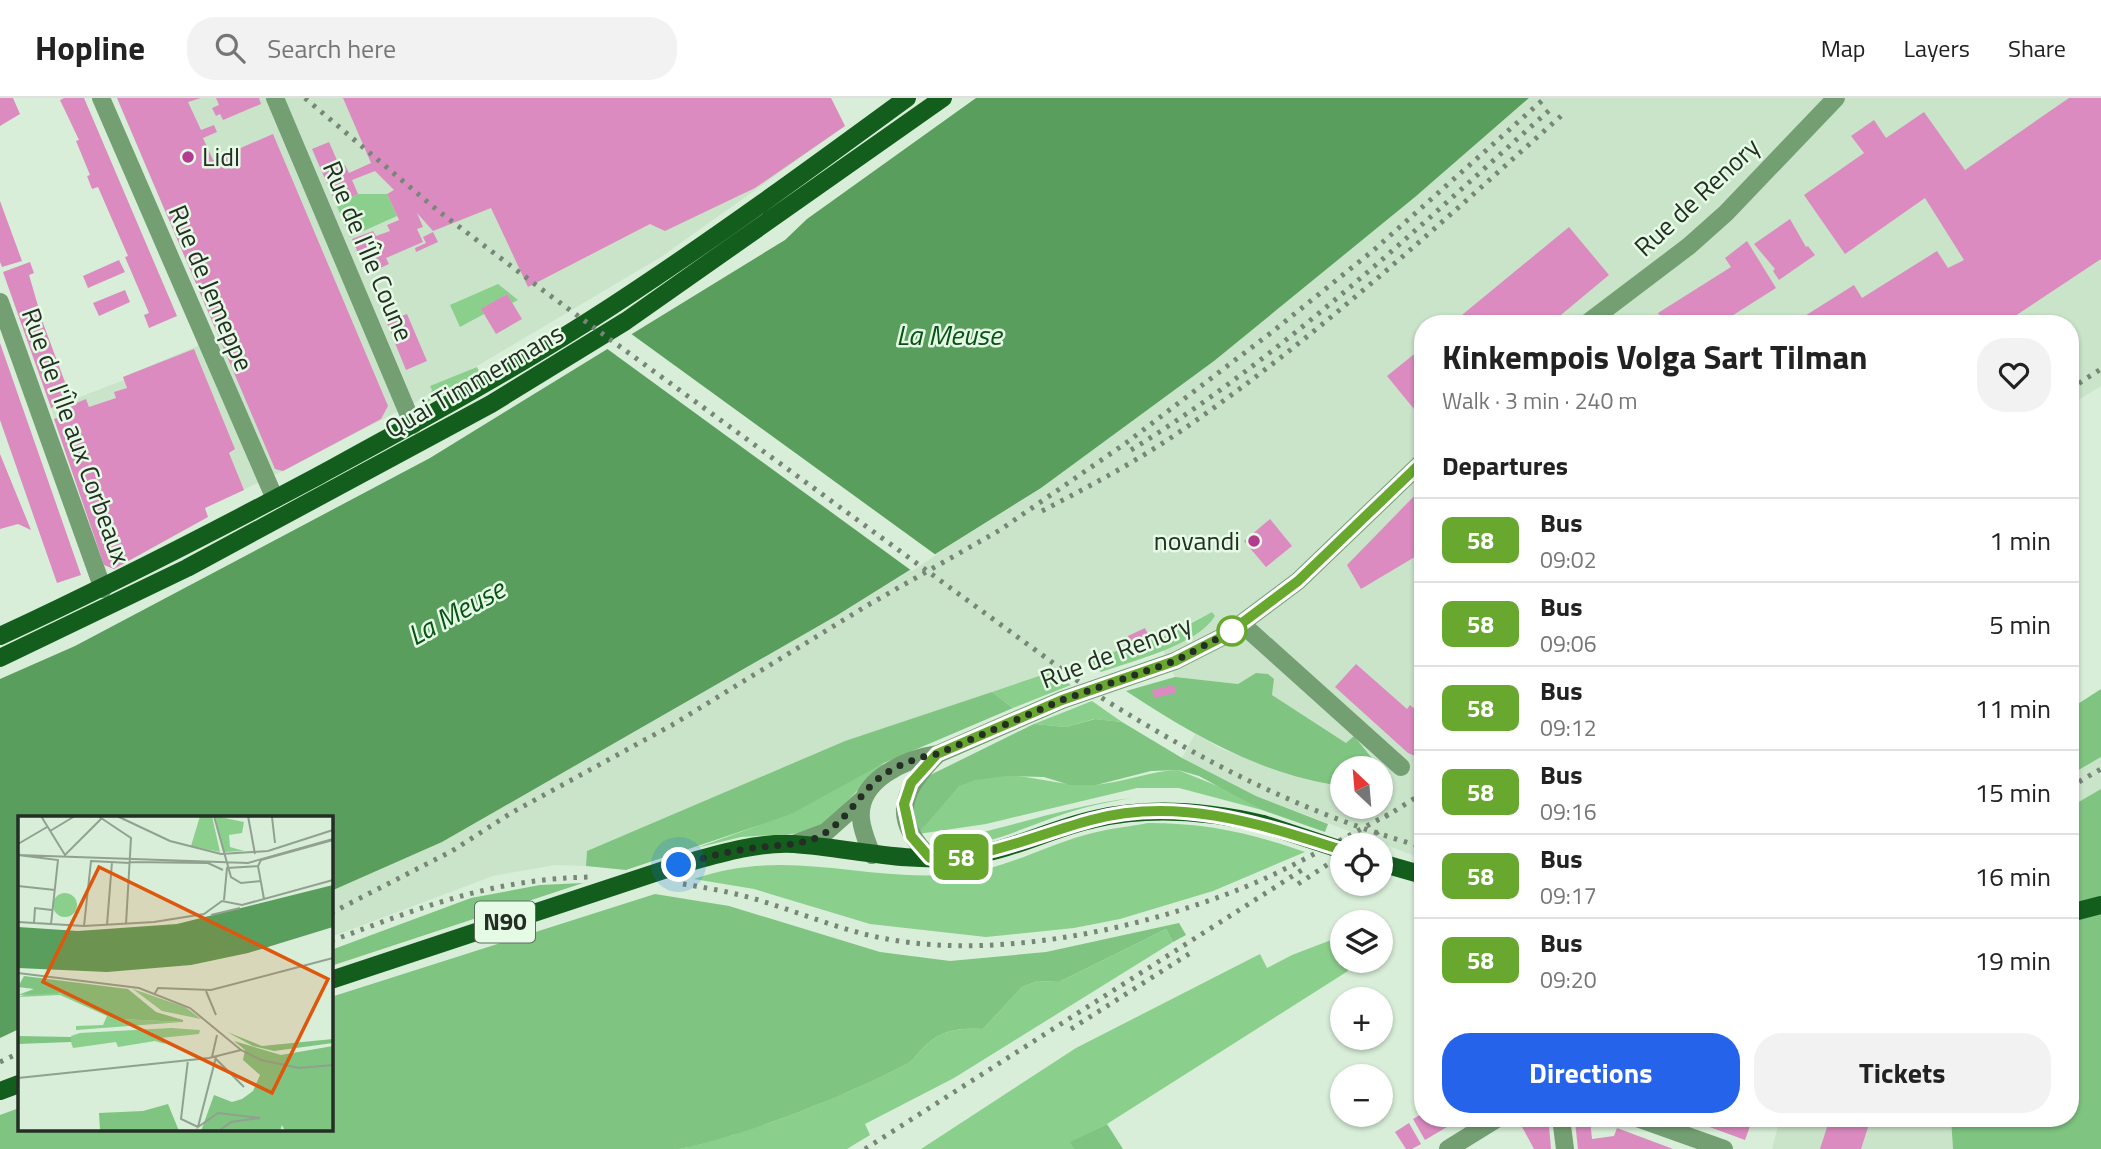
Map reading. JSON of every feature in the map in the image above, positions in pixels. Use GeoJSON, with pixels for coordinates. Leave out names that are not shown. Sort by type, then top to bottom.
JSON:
{"type":"FeatureCollection","features":[{"type":"Feature","properties":{"kind":"main road","name":"Quai Timmermans"},"geometry":{"type":"LineString","coordinates":[[0,636],[103,589],[413,425],[611,307],[772,196],[907,98]]}},
{"type":"Feature","properties":{"kind":"main road","name":"Quai Timmermans"},"geometry":{"type":"LineString","coordinates":[[0,658],[187,568],[491,404],[626,321],[943,98]]}},
{"type":"Feature","properties":{"kind":"main road","name":"N90"},"geometry":{"type":"LineString","coordinates":[[332,980],[679,865],[734,850],[793,844],[878,855],[930,858],[987,854],[1094,819],[1120,814],[1189,811],[1263,824],[1330,846]]}},
{"type":"Feature","properties":{"kind":"main road"},"geometry":{"type":"LineString","coordinates":[[1393,866],[1414,872]]}},
{"type":"Feature","properties":{"kind":"main road"},"geometry":{"type":"LineString","coordinates":[[2079,911],[2101,905]]}},
{"type":"Feature","properties":{"kind":"main road"},"geometry":{"type":"LineString","coordinates":[[0,1091],[18,1084]]}},
{"type":"Feature","properties":{"kind":"street","name":"Rue de Jemeppe"},"geometry":{"type":"LineString","coordinates":[[101,98],[275,499]]}},
{"type":"Feature","properties":{"kind":"street","name":"Rue de l'Île Coune"},"geometry":{"type":"LineString","coordinates":[[275,98],[413,425]]}},
{"type":"Feature","properties":{"kind":"street","name":"Rue de Renory"},"geometry":{"type":"LineString","coordinates":[[1598,315],[1689,246],[1726,214],[1836,98]]}},
{"type":"Feature","properties":{"kind":"street","name":"Rue de l'Île aux Corbeaux"},"geometry":{"type":"LineString","coordinates":[[0,302],[103,589]]}},
{"type":"Feature","properties":{"kind":"street","name":"Rue de Renory"},"geometry":{"type":"LineString","coordinates":[[793,844],[826,832],[863,799],[880,778],[921,757],[937,754],[1062,700],[1175,661],[1242,624],[1298,581],[1414,470]]}},
{"type":"Feature","properties":{"kind":"street"},"geometry":{"type":"LineString","coordinates":[[1242,624],[1401,767]]}},
{"type":"Feature","properties":{"kind":"street","name":"Rue de Renory"},"geometry":{"type":"LineString","coordinates":[[878,855],[901,842],[907,823],[904,804],[911,783],[937,754]]}},
{"type":"Feature","properties":{"kind":"street"},"geometry":{"type":"LineString","coordinates":[[863,799],[860,820],[878,855]]}},
{"type":"Feature","properties":{"kind":"street"},"geometry":{"type":"LineString","coordinates":[[907,823],[911,836],[930,858]]}},
{"type":"Feature","properties":{"kind":"street"},"geometry":{"type":"LineString","coordinates":[[1448,1149],[1483,1127]]}},
{"type":"Feature","properties":{"kind":"street"},"geometry":{"type":"LineString","coordinates":[[1562,1127],[1565,1149]]}},
{"type":"Feature","properties":{"kind":"street"},"geometry":{"type":"LineString","coordinates":[[1662,1127],[1724,1149]]}},
{"type":"Feature","properties":{"kind":"shaded area"},"geometry":{"type":"Polygon","coordinates":[[[117,98],[831,98],[845,126],[661,257],[418,401],[283,471],[205,508],[86,509],[51,408],[124,380],[123,377],[219,337],[117,98]]]}},
{"type":"Feature","properties":{"kind":"shaded area"},"geometry":{"type":"Polygon","coordinates":[[[1529,98],[2101,98],[2101,386],[2079,399],[2079,315],[1414,315],[1414,856],[1393,848],[1393,833],[1354,833],[1256,796],[1182,758],[1195,734],[1224,750],[1330,784],[1330,819],[1393,819],[1393,756],[1371,756],[1354,736],[1346,743],[1272,695],[1274,679],[1256,673],[1238,684],[1175,677],[1163,650],[1206,627],[1215,616],[1212,612],[1154,640],[845,741],[587,851],[586,866],[555,865],[493,876],[332,937],[332,891],[442,842],[836,616],[1041,488],[1214,361],[1415,197],[1529,98]]]}},
{"type":"Feature","properties":{"kind":"shaded area"},"geometry":{"type":"Polygon","coordinates":[[[358,194],[387,194],[397,216],[350,237],[336,204],[358,194]]]}},
{"type":"Feature","properties":{"kind":"shaded area"},"geometry":{"type":"Polygon","coordinates":[[[498,284],[518,300],[512,303],[507,294],[482,309],[484,314],[460,327],[450,305],[498,284]]]}},
{"type":"Feature","properties":{"kind":"shaded area"},"geometry":{"type":"Polygon","coordinates":[[[477,367],[481,376],[427,402],[432,390],[430,386],[477,367]]]}},
{"type":"Feature","properties":{"kind":"shaded area"},"geometry":{"type":"Polygon","coordinates":[[[1212,612],[1215,616],[1206,626],[1180,644],[1163,651],[1101,672],[1085,661],[1171,634],[1212,612]]]}},
{"type":"Feature","properties":{"kind":"shaded area"},"geometry":{"type":"Polygon","coordinates":[[[1051,672],[1071,685],[1013,708],[992,692],[1051,672]]]}},
{"type":"Feature","properties":{"kind":"shaded area"},"geometry":{"type":"Polygon","coordinates":[[[1256,673],[1268,674],[1274,679],[1272,695],[1346,743],[1354,736],[1370,756],[1330,756],[1330,784],[1312,781],[1256,763],[1229,751],[1126,691],[1175,677],[1238,684],[1256,673]]]}},
{"type":"Feature","properties":{"kind":"shaded area"},"geometry":{"type":"Polygon","coordinates":[[[2101,689],[2101,757],[2079,770],[2079,703],[2101,689]]]}},
{"type":"Feature","properties":{"kind":"shaded area"},"geometry":{"type":"Polygon","coordinates":[[[992,692],[1013,708],[884,763],[793,813],[626,870],[586,866],[587,851],[845,741],[992,692]]]}},
{"type":"Feature","properties":{"kind":"shaded area"},"geometry":{"type":"Polygon","coordinates":[[[1092,701],[1122,722],[1094,719],[1066,727],[1034,724],[1092,701]]]}},
{"type":"Feature","properties":{"kind":"shaded area"},"geometry":{"type":"Polygon","coordinates":[[[1095,719],[1122,722],[1182,758],[1256,796],[1328,824],[1325,832],[1262,810],[1199,776],[1178,770],[1151,771],[1096,785],[1070,785],[1044,777],[1007,776],[975,780],[959,786],[918,834],[909,795],[920,780],[1034,724],[1066,727],[1095,719]]]}},
{"type":"Feature","properties":{"kind":"shaded area"},"geometry":{"type":"Polygon","coordinates":[[[2101,757],[2101,789],[2079,802],[2079,770],[2101,757]]]}},
{"type":"Feature","properties":{"kind":"shaded area"},"geometry":{"type":"Polygon","coordinates":[[[884,763],[828,821],[806,833],[741,837],[696,848],[757,826],[884,763]]]}},
{"type":"Feature","properties":{"kind":"shaded area"},"geometry":{"type":"Polygon","coordinates":[[[1178,770],[1230,791],[1262,810],[1179,788],[1137,788],[986,824],[918,834],[956,788],[976,778],[1009,775],[1093,785],[1178,770]]]}},
{"type":"Feature","properties":{"kind":"shaded area"},"geometry":{"type":"Polygon","coordinates":[[[2101,789],[2101,1149],[1953,1149],[1952,1127],[2079,1127],[2079,802],[2101,789]]]}},
{"type":"Feature","properties":{"kind":"shaded area"},"geometry":{"type":"Polygon","coordinates":[[[1132,798],[1081,809],[980,842],[963,845],[929,843],[1081,807],[1132,798]]]}},
{"type":"Feature","properties":{"kind":"shaded area"},"geometry":{"type":"Polygon","coordinates":[[[1148,823],[1228,830],[1305,852],[1213,891],[1120,919],[1074,928],[986,937],[870,924],[754,889],[694,879],[729,870],[795,865],[890,874],[975,872],[1093,833],[1148,823]]]}},
{"type":"Feature","properties":{"kind":"shaded area"},"geometry":{"type":"Polygon","coordinates":[[[583,883],[332,966],[332,950],[471,898],[540,885],[583,883]]]}},
{"type":"Feature","properties":{"kind":"shaded area"},"geometry":{"type":"Polygon","coordinates":[[[655,894],[729,906],[880,952],[950,961],[1046,952],[1179,923],[1186,935],[1173,942],[1166,929],[1059,982],[1038,981],[1022,987],[983,1029],[965,1029],[942,1034],[928,1043],[907,1064],[852,1090],[765,1125],[679,1149],[0,1149],[0,1115],[18,1108],[18,1132],[332,1132],[332,997],[655,894]]]}},
{"type":"Feature","properties":{"kind":"shaded area"},"geometry":{"type":"Polygon","coordinates":[[[1166,929],[1173,942],[954,1078],[865,1124],[870,1135],[847,1149],[679,1149],[765,1125],[852,1090],[907,1064],[928,1043],[942,1034],[965,1029],[983,1029],[1022,987],[1038,981],[1059,982],[1166,929]]]}},
{"type":"Feature","properties":{"kind":"shaded area"},"geometry":{"type":"Polygon","coordinates":[[[1330,940],[1330,973],[1345,973],[1107,1124],[1071,1142],[1074,1149],[921,1149],[1076,1048],[1260,954],[1267,968],[1330,940]]]}},
{"type":"Feature","properties":{"kind":"shaded area"},"geometry":{"type":"Polygon","coordinates":[[[1107,1124],[1123,1149],[1074,1149],[1070,1142],[1107,1124]]]}},
{"type":"Feature","properties":{"kind":"shaded area"},"geometry":{"type":"Polygon","coordinates":[[[1778,1127],[1952,1127],[1953,1149],[1772,1149],[1778,1127]]]}},
{"type":"Feature","properties":{"kind":"water","name":"La Meuse"},"geometry":{"type":"Polygon","coordinates":[[[976,98],[1529,98],[1415,197],[1214,361],[1041,488],[836,616],[442,842],[332,891],[332,816],[18,816],[18,1029],[0,1038],[0,679],[75,646],[430,458],[785,240],[807,219],[976,98]]]}},
{"type":"Feature","properties":{"kind":"pier"},"geometry":{"type":"Polygon","coordinates":[[[630,333],[936,555],[912,571],[606,348],[630,333]]]}},
{"type":"Feature","properties":{"kind":"building"},"geometry":{"type":"Polygon","coordinates":[[[0,98],[13,98],[20,114],[0,126],[0,98]]]}},
{"type":"Feature","properties":{"kind":"building"},"geometry":{"type":"Polygon","coordinates":[[[84,98],[177,316],[149,328],[144,315],[149,313],[125,257],[128,256],[98,187],[92,189],[87,176],[90,175],[76,141],[79,140],[60,100],[84,98]]]}},
{"type":"Feature","properties":{"kind":"building"},"geometry":{"type":"Polygon","coordinates":[[[117,98],[201,98],[188,102],[201,130],[214,125],[217,132],[203,138],[213,160],[273,134],[388,406],[381,419],[283,471],[275,469],[117,98]]]}},
{"type":"Feature","properties":{"kind":"building"},"geometry":{"type":"Polygon","coordinates":[[[216,98],[259,98],[261,104],[223,120],[220,114],[216,116],[212,108],[219,105],[216,98]]]}},
{"type":"Feature","properties":{"kind":"building"},"geometry":{"type":"Polygon","coordinates":[[[343,98],[831,98],[845,126],[755,188],[665,231],[650,224],[528,287],[491,208],[433,231],[417,213],[423,227],[417,229],[423,242],[386,258],[389,264],[367,274],[352,239],[373,231],[376,236],[390,231],[387,225],[399,220],[387,194],[394,190],[375,171],[352,180],[358,194],[336,204],[312,149],[329,142],[340,167],[345,165],[349,173],[371,163],[343,98]]]}},
{"type":"Feature","properties":{"kind":"building"},"geometry":{"type":"Polygon","coordinates":[[[2069,98],[2101,98],[2101,259],[2017,315],[1806,315],[1854,285],[1862,298],[1937,251],[1948,268],[1964,260],[1925,198],[1845,254],[1804,195],[1864,153],[1851,136],[1874,120],[1886,138],[1924,112],[1965,170],[2069,98]]]}},
{"type":"Feature","properties":{"kind":"building"},"geometry":{"type":"Polygon","coordinates":[[[0,201],[22,261],[2,267],[0,262],[0,201]]]}},
{"type":"Feature","properties":{"kind":"building"},"geometry":{"type":"Polygon","coordinates":[[[1790,219],[1806,247],[1815,255],[1779,280],[1773,271],[1775,269],[1754,244],[1790,219]]]}},
{"type":"Feature","properties":{"kind":"building"},"geometry":{"type":"Polygon","coordinates":[[[1569,227],[1609,275],[1561,315],[1462,315],[1569,227]]]}},
{"type":"Feature","properties":{"kind":"building"},"geometry":{"type":"Polygon","coordinates":[[[433,232],[438,242],[416,252],[415,248],[426,243],[423,237],[433,232]]]}},
{"type":"Feature","properties":{"kind":"building"},"geometry":{"type":"Polygon","coordinates":[[[1747,241],[1776,288],[1733,315],[1659,315],[1658,313],[1731,267],[1725,258],[1747,241]]]}},
{"type":"Feature","properties":{"kind":"building"},"geometry":{"type":"Polygon","coordinates":[[[119,260],[125,272],[88,288],[83,276],[119,260]]]}},
{"type":"Feature","properties":{"kind":"building"},"geometry":{"type":"Polygon","coordinates":[[[30,262],[34,273],[29,275],[43,323],[72,401],[51,408],[3,272],[30,262]]]}},
{"type":"Feature","properties":{"kind":"building"},"geometry":{"type":"Polygon","coordinates":[[[125,290],[130,302],[99,316],[93,303],[125,290]]]}},
{"type":"Feature","properties":{"kind":"building"},"geometry":{"type":"Polygon","coordinates":[[[507,294],[522,319],[496,334],[481,309],[507,294]]]}},
{"type":"Feature","properties":{"kind":"building"},"geometry":{"type":"Polygon","coordinates":[[[407,314],[427,361],[406,370],[386,321],[407,314]]]}},
{"type":"Feature","properties":{"kind":"building"},"geometry":{"type":"Polygon","coordinates":[[[0,343],[81,575],[57,583],[0,420],[0,343]]]}},
{"type":"Feature","properties":{"kind":"building"},"geometry":{"type":"Polygon","coordinates":[[[194,349],[235,449],[229,453],[244,490],[205,508],[208,517],[114,569],[104,565],[54,419],[66,415],[64,408],[86,399],[89,407],[116,398],[114,392],[127,388],[123,377],[194,349]]]}},
{"type":"Feature","properties":{"kind":"building"},"geometry":{"type":"Polygon","coordinates":[[[1414,354],[1414,409],[1387,376],[1414,354]]]}},
{"type":"Feature","properties":{"kind":"building"},"geometry":{"type":"Polygon","coordinates":[[[0,454],[31,530],[18,524],[0,529],[0,454]]]}},
{"type":"Feature","properties":{"kind":"building"},"geometry":{"type":"Polygon","coordinates":[[[1414,496],[1414,557],[1361,589],[1347,565],[1414,496]]]}},
{"type":"Feature","properties":{"kind":"building"},"geometry":{"type":"Polygon","coordinates":[[[1270,519],[1292,546],[1266,567],[1244,541],[1270,519]]]}},
{"type":"Feature","properties":{"kind":"building"},"geometry":{"type":"Polygon","coordinates":[[[1145,628],[1150,639],[1132,646],[1128,636],[1145,628]]]}},
{"type":"Feature","properties":{"kind":"building"},"geometry":{"type":"Polygon","coordinates":[[[1356,664],[1407,709],[1410,705],[1414,708],[1414,756],[1408,753],[1335,687],[1356,664]]]}},
{"type":"Feature","properties":{"kind":"building"},"geometry":{"type":"Polygon","coordinates":[[[1174,685],[1176,693],[1154,698],[1152,690],[1174,685]]]}},
{"type":"Feature","properties":{"kind":"building"},"geometry":{"type":"Polygon","coordinates":[[[1409,1123],[1421,1144],[1406,1149],[1395,1132],[1409,1123]]]}},
{"type":"Feature","properties":{"kind":"building"},"geometry":{"type":"Polygon","coordinates":[[[1418,1127],[1447,1127],[1425,1140],[1418,1127]]]}},
{"type":"Feature","properties":{"kind":"building"},"geometry":{"type":"Polygon","coordinates":[[[1522,1127],[1549,1127],[1551,1149],[1534,1149],[1522,1127]]]}},
{"type":"Feature","properties":{"kind":"building"},"geometry":{"type":"Polygon","coordinates":[[[1576,1127],[1591,1127],[1592,1139],[1614,1136],[1617,1128],[1673,1149],[1578,1149],[1576,1127]]]}},
{"type":"Feature","properties":{"kind":"building"},"geometry":{"type":"Polygon","coordinates":[[[1710,1127],[1750,1127],[1745,1140],[1710,1127]]]}},
{"type":"Feature","properties":{"kind":"building"},"geometry":{"type":"Polygon","coordinates":[[[1827,1127],[1868,1127],[1861,1149],[1820,1149],[1827,1127]]]}},
{"type":"Feature","properties":{"kind":"railway"},"geometry":{"type":"LineString","coordinates":[[305,98],[437,210],[548,294],[1097,695],[1176,743],[1254,783],[1335,818],[1414,844]]}},
{"type":"Feature","properties":{"kind":"railway"},"geometry":{"type":"LineString","coordinates":[[332,912],[452,851],[511,813],[672,725],[868,605],[1000,530],[1126,443],[1272,332],[1375,249],[1545,98]]}},
{"type":"Feature","properties":{"kind":"railway"},"geometry":{"type":"LineString","coordinates":[[1131,450],[1188,413],[1297,331],[1401,243],[1553,107]]}},
{"type":"Feature","properties":{"kind":"railway"},"geometry":{"type":"LineString","coordinates":[[1042,511],[1108,476],[1172,437],[1274,363],[1371,283],[1561,116]]}},
{"type":"Feature","properties":{"kind":"railway"},"geometry":{"type":"LineString","coordinates":[[2079,383],[2101,369]]}},
{"type":"Feature","properties":{"kind":"railway"},"geometry":{"type":"LineString","coordinates":[[2079,782],[2101,769]]}},
{"type":"Feature","properties":{"kind":"railway"},"geometry":{"type":"LineString","coordinates":[[1393,812],[1414,799]]}},
{"type":"Feature","properties":{"kind":"railway"},"geometry":{"type":"LineString","coordinates":[[683,884],[746,897],[887,939],[932,945],[980,946],[1030,942],[1130,924],[1224,895],[1266,878],[1380,819]]}},
{"type":"Feature","properties":{"kind":"railway"},"geometry":{"type":"LineString","coordinates":[[1376,833],[1381,830]]}},
{"type":"Feature","properties":{"kind":"railway"},"geometry":{"type":"LineString","coordinates":[[1298,884],[1330,863]]}},
{"type":"Feature","properties":{"kind":"railway"},"geometry":{"type":"LineString","coordinates":[[865,1149],[1305,868]]}},
{"type":"Feature","properties":{"kind":"railway"},"geometry":{"type":"LineString","coordinates":[[332,941],[428,906],[491,889],[558,879],[594,877]]}},
{"type":"Feature","properties":{"kind":"railway"},"geometry":{"type":"LineString","coordinates":[[1071,1029],[1192,952]]}},
{"type":"Feature","properties":{"kind":"railway"},"geometry":{"type":"LineString","coordinates":[[0,1062],[18,1053]]}},
{"type":"Feature","properties":{"kind":"bus line","name":"58"},"geometry":{"type":"LineString","coordinates":[[1330,846],[1263,824],[1212,814],[1168,811],[1120,814],[1094,819],[987,854],[930,858],[911,836],[904,804],[911,783],[937,754],[1109,681],[1175,661],[1226,635],[1298,581],[1414,470]]}},
{"type":"Feature","properties":{"kind":"place","name":"Lidl"},"geometry":{"type":"Point","coordinates":[188,157]}},
{"type":"Feature","properties":{"kind":"place","name":"novandi"},"geometry":{"type":"Point","coordinates":[1254,541]}},
{"type":"Feature","properties":{"kind":"route"},"geometry":{"type":"LineString","coordinates":[[679,865],[734,850],[793,844],[818,837],[836,825],[880,778],[900,767],[1109,681],[1175,661],[1232,631]]}}]}
